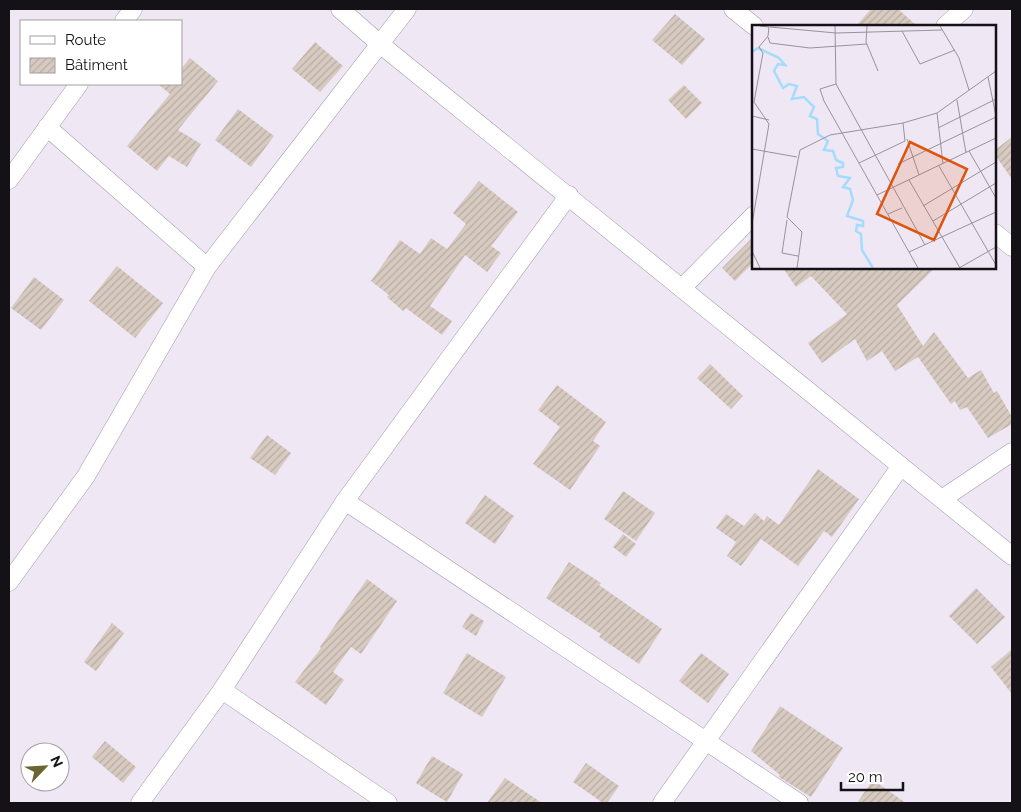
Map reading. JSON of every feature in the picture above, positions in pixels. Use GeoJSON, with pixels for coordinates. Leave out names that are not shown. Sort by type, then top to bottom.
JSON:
{"type":"FeatureCollection","features":[{"type":"Feature","properties":{"kind":"street"},"geometry":{"type":"LineString","coordinates":[[125,20],[133,9]]}},
{"type":"Feature","properties":{"kind":"street"},"geometry":{"type":"LineString","coordinates":[[340,9],[380,44],[569,195],[1012,556]]}},
{"type":"Feature","properties":{"kind":"street"},"geometry":{"type":"LineString","coordinates":[[9,582],[86,476],[207,267],[407,9]]}},
{"type":"Feature","properties":{"kind":"street"},"geometry":{"type":"LineString","coordinates":[[733,9],[753,25]]}},
{"type":"Feature","properties":{"kind":"street"},"geometry":{"type":"LineString","coordinates":[[946,25],[964,9]]}},
{"type":"Feature","properties":{"kind":"street"},"geometry":{"type":"LineString","coordinates":[[9,180],[78,85]]}},
{"type":"Feature","properties":{"kind":"street"},"geometry":{"type":"LineString","coordinates":[[47,127],[207,267]]}},
{"type":"Feature","properties":{"kind":"street"},"geometry":{"type":"LineString","coordinates":[[140,803],[222,690],[345,501],[569,195]]}},
{"type":"Feature","properties":{"kind":"street"},"geometry":{"type":"LineString","coordinates":[[683,288],[752,217]]}},
{"type":"Feature","properties":{"kind":"street"},"geometry":{"type":"LineString","coordinates":[[996,233],[1012,248]]}},
{"type":"Feature","properties":{"kind":"street"},"geometry":{"type":"LineString","coordinates":[[942,499],[1012,452]]}},
{"type":"Feature","properties":{"kind":"street"},"geometry":{"type":"LineString","coordinates":[[662,803],[902,466]]}},
{"type":"Feature","properties":{"kind":"street"},"geometry":{"type":"LineString","coordinates":[[345,501],[798,803]]}},
{"type":"Feature","properties":{"kind":"street"},"geometry":{"type":"LineString","coordinates":[[222,690],[388,803]]}},
{"type":"Feature","properties":{"kind":"building"},"geometry":{"type":"Polygon","coordinates":[[[871,9],[898,9],[916,25],[857,25],[871,9]]]}},
{"type":"Feature","properties":{"kind":"building"},"geometry":{"type":"Polygon","coordinates":[[[675,14],[705,39],[682,65],[652,40],[675,14]]]}},
{"type":"Feature","properties":{"kind":"building"},"geometry":{"type":"Polygon","coordinates":[[[315,42],[343,66],[320,92],[292,69],[315,42]]]}},
{"type":"Feature","properties":{"kind":"building"},"geometry":{"type":"Polygon","coordinates":[[[190,58],[218,81],[178,130],[201,144],[187,167],[169,156],[157,171],[127,146],[170,94],[159,85],[182,85],[182,68],[190,58]]]}},
{"type":"Feature","properties":{"kind":"building"},"geometry":{"type":"Polygon","coordinates":[[[684,85],[702,103],[686,119],[668,100],[684,85]]]}},
{"type":"Feature","properties":{"kind":"building"},"geometry":{"type":"Polygon","coordinates":[[[238,109],[274,136],[251,167],[215,140],[238,109]]]}},
{"type":"Feature","properties":{"kind":"building"},"geometry":{"type":"Polygon","coordinates":[[[1012,137],[1012,179],[996,156],[996,149],[1012,137]]]}},
{"type":"Feature","properties":{"kind":"building"},"geometry":{"type":"Polygon","coordinates":[[[479,181],[518,212],[491,246],[501,253],[487,272],[465,255],[430,306],[452,321],[442,335],[406,308],[403,311],[387,297],[389,295],[371,281],[400,240],[420,254],[431,238],[447,249],[466,224],[453,213],[479,181]]]}},
{"type":"Feature","properties":{"kind":"building"},"geometry":{"type":"Polygon","coordinates":[[[752,238],[752,264],[735,281],[722,268],[752,238]]]}},
{"type":"Feature","properties":{"kind":"building"},"geometry":{"type":"Polygon","coordinates":[[[117,266],[163,303],[135,338],[89,301],[117,266]]]}},
{"type":"Feature","properties":{"kind":"building"},"geometry":{"type":"Polygon","coordinates":[[[784,269],[934,269],[897,305],[923,346],[934,332],[968,378],[981,370],[994,393],[997,391],[1012,417],[1012,424],[988,438],[967,407],[960,410],[955,401],[951,404],[918,357],[895,371],[882,351],[867,361],[855,339],[822,363],[808,343],[847,314],[811,276],[796,287],[784,269]]]}},
{"type":"Feature","properties":{"kind":"building"},"geometry":{"type":"Polygon","coordinates":[[[34,277],[64,300],[41,330],[11,308],[34,277]]]}},
{"type":"Feature","properties":{"kind":"building"},"geometry":{"type":"Polygon","coordinates":[[[710,364],[743,396],[731,409],[697,378],[710,364]]]}},
{"type":"Feature","properties":{"kind":"building"},"geometry":{"type":"Polygon","coordinates":[[[557,385],[606,422],[593,441],[600,446],[570,490],[533,464],[560,427],[538,410],[557,385]]]}},
{"type":"Feature","properties":{"kind":"building"},"geometry":{"type":"Polygon","coordinates":[[[267,435],[291,453],[275,475],[250,458],[267,435]]]}},
{"type":"Feature","properties":{"kind":"building"},"geometry":{"type":"Polygon","coordinates":[[[818,469],[859,499],[832,537],[824,531],[798,566],[761,539],[741,566],[727,556],[736,542],[716,528],[726,514],[744,526],[755,513],[764,521],[767,516],[779,525],[818,469]]]}},
{"type":"Feature","properties":{"kind":"building"},"geometry":{"type":"Polygon","coordinates":[[[623,491],[655,513],[636,541],[604,519],[623,491]]]}},
{"type":"Feature","properties":{"kind":"building"},"geometry":{"type":"Polygon","coordinates":[[[485,495],[514,516],[495,544],[465,523],[485,495]]]}},
{"type":"Feature","properties":{"kind":"building"},"geometry":{"type":"Polygon","coordinates":[[[623,534],[636,544],[626,557],[613,547],[623,534]]]}},
{"type":"Feature","properties":{"kind":"building"},"geometry":{"type":"Polygon","coordinates":[[[569,562],[601,583],[599,585],[662,629],[639,664],[599,637],[601,634],[546,598],[569,562]]]}},
{"type":"Feature","properties":{"kind":"building"},"geometry":{"type":"Polygon","coordinates":[[[367,579],[397,601],[361,654],[351,647],[333,672],[344,680],[326,705],[295,682],[321,648],[367,579]]]}},
{"type":"Feature","properties":{"kind":"building"},"geometry":{"type":"Polygon","coordinates":[[[976,588],[1005,617],[977,644],[949,616],[976,588]]]}},
{"type":"Feature","properties":{"kind":"building"},"geometry":{"type":"Polygon","coordinates":[[[471,613],[484,621],[476,636],[462,627],[471,613]]]}},
{"type":"Feature","properties":{"kind":"building"},"geometry":{"type":"Polygon","coordinates":[[[112,623],[124,633],[96,671],[84,662],[112,623]]]}},
{"type":"Feature","properties":{"kind":"building"},"geometry":{"type":"Polygon","coordinates":[[[1012,649],[1012,694],[991,667],[1012,649]]]}},
{"type":"Feature","properties":{"kind":"building"},"geometry":{"type":"Polygon","coordinates":[[[467,653],[506,677],[482,717],[443,693],[467,653]]]}},
{"type":"Feature","properties":{"kind":"building"},"geometry":{"type":"Polygon","coordinates":[[[701,653],[729,674],[708,703],[679,681],[701,653]]]}},
{"type":"Feature","properties":{"kind":"building"},"geometry":{"type":"Polygon","coordinates":[[[780,706],[843,748],[811,797],[779,777],[780,775],[751,751],[780,706]]]}},
{"type":"Feature","properties":{"kind":"building"},"geometry":{"type":"Polygon","coordinates":[[[105,741],[136,767],[123,783],[92,757],[105,741]]]}},
{"type":"Feature","properties":{"kind":"building"},"geometry":{"type":"Polygon","coordinates":[[[432,756],[463,774],[447,802],[416,783],[432,756]]]}},
{"type":"Feature","properties":{"kind":"building"},"geometry":{"type":"Polygon","coordinates":[[[586,763],[619,786],[607,803],[603,803],[573,782],[586,763]]]}},
{"type":"Feature","properties":{"kind":"building"},"geometry":{"type":"Polygon","coordinates":[[[505,778],[542,803],[487,803],[505,778]]]}},
{"type":"Feature","properties":{"kind":"building"},"geometry":{"type":"Polygon","coordinates":[[[873,780],[906,803],[857,803],[873,780]]]}}]}
